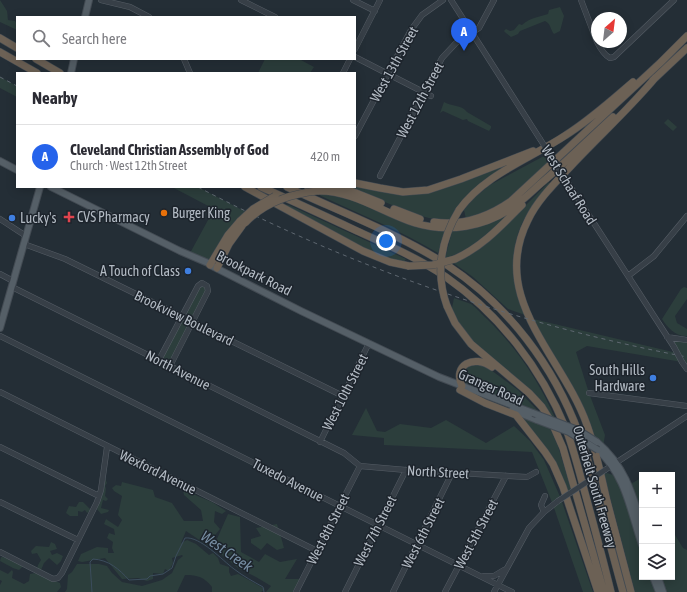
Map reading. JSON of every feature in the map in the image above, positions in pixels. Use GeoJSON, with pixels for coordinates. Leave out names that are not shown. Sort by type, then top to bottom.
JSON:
{"type":"FeatureCollection","features":[{"type":"Feature","properties":{"kind":"highway"},"geometry":{"type":"LineString","coordinates":[[340,188],[359,194],[426,221],[456,223],[473,220],[484,216],[502,208],[519,195],[687,36]]}},
{"type":"Feature","properties":{"kind":"highway"},"geometry":{"type":"LineString","coordinates":[[0,38],[16,47]]}},
{"type":"Feature","properties":{"kind":"highway"},"geometry":{"type":"LineString","coordinates":[[604,592],[560,442],[552,422],[538,402],[524,388],[471,344],[455,323],[447,306],[442,286],[441,260],[447,235],[460,210],[472,196],[490,180],[554,144],[585,121],[679,44]]}},
{"type":"Feature","properties":{"kind":"highway"},"geometry":{"type":"LineString","coordinates":[[242,222],[278,200],[296,194],[317,191],[335,193],[356,198],[406,220],[438,228],[454,228],[484,222],[506,212],[522,200],[560,167],[687,48]]}},
{"type":"Feature","properties":{"kind":"highway"},"geometry":{"type":"LineString","coordinates":[[0,52],[35,72]]}},
{"type":"Feature","properties":{"kind":"highway"},"geometry":{"type":"LineString","coordinates":[[38,60],[58,72]]}},
{"type":"Feature","properties":{"kind":"highway"},"geometry":{"type":"LineString","coordinates":[[631,592],[587,425],[570,387],[524,308],[519,289],[517,259],[523,231],[530,215],[541,199],[655,78]]}},
{"type":"Feature","properties":{"kind":"highway"},"geometry":{"type":"LineString","coordinates":[[356,183],[403,192],[418,192],[441,186],[536,150],[556,140],[585,121]]}},
{"type":"Feature","properties":{"kind":"highway"},"geometry":{"type":"LineString","coordinates":[[247,188],[368,254],[390,262],[409,266],[433,265],[455,259],[473,250],[489,237],[560,167]]}},
{"type":"Feature","properties":{"kind":"highway","name":"Outerbelt South Freeway"},"geometry":{"type":"LineString","coordinates":[[263,188],[422,262],[446,277],[472,298],[493,317],[512,338],[540,378],[565,428],[579,471],[612,592]]}},
{"type":"Feature","properties":{"kind":"highway","name":"Outerbelt South Freeway"},"geometry":{"type":"LineString","coordinates":[[289,188],[403,240],[432,256],[474,285],[516,325],[536,351],[550,374],[568,408],[577,430],[590,468],[623,592]]}},
{"type":"Feature","properties":{"kind":"highway"},"geometry":{"type":"LineString","coordinates":[[213,267],[228,235],[253,209],[267,200],[287,191],[304,188]]}},
{"type":"Feature","properties":{"kind":"highway"},"geometry":{"type":"LineString","coordinates":[[524,388],[513,383],[490,365],[479,361],[471,361],[465,364],[460,379],[461,388],[485,403],[516,415],[545,452],[555,469],[579,534],[598,592]]}},
{"type":"Feature","properties":{"kind":"highway"},"geometry":{"type":"LineString","coordinates":[[523,423],[526,418],[533,417]]}},
{"type":"Feature","properties":{"kind":"main road"},"geometry":{"type":"LineString","coordinates":[[85,16],[89,0]]}},
{"type":"Feature","properties":{"kind":"main road"},"geometry":{"type":"LineString","coordinates":[[72,70],[74,60]]}},
{"type":"Feature","properties":{"kind":"main road"},"geometry":{"type":"LineString","coordinates":[[0,161],[16,169]]}},
{"type":"Feature","properties":{"kind":"main road"},"geometry":{"type":"LineString","coordinates":[[0,328],[40,188]]}},
{"type":"Feature","properties":{"kind":"main road","name":"Brookpark Road"},"geometry":{"type":"LineString","coordinates":[[53,188],[180,251],[208,263],[213,267],[301,311],[447,380]]}},
{"type":"Feature","properties":{"kind":"main road","name":"Granger Road"},"geometry":{"type":"LineString","coordinates":[[447,380],[461,388],[569,432],[598,450],[615,464],[625,489],[642,544]]}},
{"type":"Feature","properties":{"kind":"main road","name":"Granger Road"},"geometry":{"type":"LineString","coordinates":[[533,417],[578,430],[597,442],[609,453],[630,489],[639,516]]}},
{"type":"Feature","properties":{"kind":"main road"},"geometry":{"type":"LineString","coordinates":[[655,580],[659,592]]}},
{"type":"Feature","properties":{"kind":"main road"},"geometry":{"type":"LineString","coordinates":[[659,580],[663,592]]}},
{"type":"Feature","properties":{"kind":"street"},"geometry":{"type":"LineString","coordinates":[[101,0],[130,7],[147,16]]}},
{"type":"Feature","properties":{"kind":"street"},"geometry":{"type":"LineString","coordinates":[[241,0],[273,16]]}},
{"type":"Feature","properties":{"kind":"street"},"geometry":{"type":"LineString","coordinates":[[353,0],[375,11]]}},
{"type":"Feature","properties":{"kind":"street"},"geometry":{"type":"LineString","coordinates":[[356,47],[380,0]]}},
{"type":"Feature","properties":{"kind":"street","name":"West 13th Street"},"geometry":{"type":"LineString","coordinates":[[356,134],[406,38],[416,22],[428,10],[443,0]]}},
{"type":"Feature","properties":{"kind":"street","name":"West Schaaf Road"},"geometry":{"type":"LineString","coordinates":[[451,0],[687,369]]}},
{"type":"Feature","properties":{"kind":"street","name":"West 12th Street"},"geometry":{"type":"LineString","coordinates":[[380,176],[445,54],[456,43],[480,27],[494,0]]}},
{"type":"Feature","properties":{"kind":"street"},"geometry":{"type":"LineString","coordinates":[[581,0],[591,26]]}},
{"type":"Feature","properties":{"kind":"street"},"geometry":{"type":"LineString","coordinates":[[627,45],[674,0]]}},
{"type":"Feature","properties":{"kind":"street"},"geometry":{"type":"LineString","coordinates":[[600,48],[610,58],[614,57],[623,48]]}},
{"type":"Feature","properties":{"kind":"street"},"geometry":{"type":"LineString","coordinates":[[356,58],[431,96]]}},
{"type":"Feature","properties":{"kind":"street"},"geometry":{"type":"LineString","coordinates":[[184,60],[190,72]]}},
{"type":"Feature","properties":{"kind":"street"},"geometry":{"type":"LineString","coordinates":[[344,72],[350,60]]}},
{"type":"Feature","properties":{"kind":"street"},"geometry":{"type":"LineString","coordinates":[[628,276],[654,256],[687,216]]}},
{"type":"Feature","properties":{"kind":"street"},"geometry":{"type":"LineString","coordinates":[[0,219],[26,236]]}},
{"type":"Feature","properties":{"kind":"street","name":"Brookview Boulevard"},"geometry":{"type":"LineString","coordinates":[[24,244],[65,259],[343,396]]}},
{"type":"Feature","properties":{"kind":"street","name":"North Avenue"},"geometry":{"type":"LineString","coordinates":[[0,274],[12,284],[170,366],[344,453],[360,466]]}},
{"type":"Feature","properties":{"kind":"street"},"geometry":{"type":"LineString","coordinates":[[159,360],[198,286],[200,284],[205,284],[208,291],[170,366]]}},
{"type":"Feature","properties":{"kind":"street","name":"Tuxedo Avenue"},"geometry":{"type":"LineString","coordinates":[[0,336],[512,592]]}},
{"type":"Feature","properties":{"kind":"street"},"geometry":{"type":"LineString","coordinates":[[667,337],[687,340]]}},
{"type":"Feature","properties":{"kind":"street","name":"West 10th Street"},"geometry":{"type":"LineString","coordinates":[[320,442],[370,343]]}},
{"type":"Feature","properties":{"kind":"street","name":"Wexford Avenue"},"geometry":{"type":"LineString","coordinates":[[0,392],[317,551]]}},
{"type":"Feature","properties":{"kind":"street"},"geometry":{"type":"LineString","coordinates":[[589,393],[687,406]]}},
{"type":"Feature","properties":{"kind":"street"},"geometry":{"type":"LineString","coordinates":[[494,592],[525,534],[534,521],[558,501],[687,416]]}},
{"type":"Feature","properties":{"kind":"street"},"geometry":{"type":"LineString","coordinates":[[0,447],[99,496]]}},
{"type":"Feature","properties":{"kind":"street"},"geometry":{"type":"LineString","coordinates":[[0,552],[53,579],[58,578],[62,573],[99,496],[107,447]]}},
{"type":"Feature","properties":{"kind":"street","name":"West 8th Street"},"geometry":{"type":"LineString","coordinates":[[296,592],[360,466]]}},
{"type":"Feature","properties":{"kind":"street","name":"North Street"},"geometry":{"type":"LineString","coordinates":[[360,466],[527,477],[536,472]]}},
{"type":"Feature","properties":{"kind":"street","name":"West 7th Street"},"geometry":{"type":"LineString","coordinates":[[344,592],[406,470]]}},
{"type":"Feature","properties":{"kind":"street","name":"West 6th Street"},"geometry":{"type":"LineString","coordinates":[[393,592],[452,473]]}},
{"type":"Feature","properties":{"kind":"street","name":"West 5th Street"},"geometry":{"type":"LineString","coordinates":[[445,592],[506,476]]}},
{"type":"Feature","properties":{"kind":"street"},"geometry":{"type":"LineString","coordinates":[[544,512],[541,505],[545,496]]}},
{"type":"Feature","properties":{"kind":"street"},"geometry":{"type":"LineString","coordinates":[[0,502],[78,540]]}},
{"type":"Feature","properties":{"kind":"street"},"geometry":{"type":"LineString","coordinates":[[479,575],[489,577],[494,576],[504,571],[508,567]]}},
{"type":"Feature","properties":{"kind":"shaded area"},"geometry":{"type":"Polygon","coordinates":[[[0,0],[7,11],[8,20],[16,22],[16,30],[0,22],[0,0]]]}},
{"type":"Feature","properties":{"kind":"shaded area"},"geometry":{"type":"Polygon","coordinates":[[[560,7],[564,16],[560,31],[554,34],[545,21],[520,31],[518,34],[511,37],[504,31],[506,29],[510,31],[514,30],[519,24],[522,25],[531,19],[548,14],[549,10],[560,7]]]}},
{"type":"Feature","properties":{"kind":"shaded area"},"geometry":{"type":"Polygon","coordinates":[[[264,60],[301,60],[314,67],[311,72],[258,72],[264,60]]]}},
{"type":"Feature","properties":{"kind":"shaded area"},"geometry":{"type":"Polygon","coordinates":[[[0,77],[16,85],[16,96],[0,88],[0,77]]]}},
{"type":"Feature","properties":{"kind":"shaded area"},"geometry":{"type":"Polygon","coordinates":[[[444,102],[465,109],[467,112],[491,126],[491,128],[489,131],[468,121],[467,119],[463,120],[443,111],[440,113],[444,102]]]}},
{"type":"Feature","properties":{"kind":"shaded area"},"geometry":{"type":"Polygon","coordinates":[[[668,119],[677,127],[673,131],[664,123],[668,119]]]}},
{"type":"Feature","properties":{"kind":"shaded area"},"geometry":{"type":"Polygon","coordinates":[[[544,156],[549,163],[509,199],[486,212],[466,219],[464,210],[473,199],[490,185],[544,156]]]}},
{"type":"Feature","properties":{"kind":"shaded area"},"geometry":{"type":"Polygon","coordinates":[[[521,158],[506,167],[449,221],[429,218],[401,209],[366,194],[347,188],[356,188],[356,185],[420,193],[521,158]]]}},
{"type":"Feature","properties":{"kind":"shaded area"},"geometry":{"type":"Polygon","coordinates":[[[549,182],[550,184],[526,216],[516,240],[514,253],[515,278],[517,291],[525,315],[508,309],[473,277],[452,262],[502,229],[549,182]]]}},
{"type":"Feature","properties":{"kind":"shaded area"},"geometry":{"type":"Polygon","coordinates":[[[174,188],[200,188],[248,213],[210,265],[189,255],[214,209],[174,188]]]}},
{"type":"Feature","properties":{"kind":"shaded area"},"geometry":{"type":"Polygon","coordinates":[[[319,194],[343,197],[445,230],[438,253],[395,230],[319,194]]]}},
{"type":"Feature","properties":{"kind":"shaded area"},"geometry":{"type":"Polygon","coordinates":[[[283,204],[289,205],[406,259],[404,262],[377,255],[283,204]]]}},
{"type":"Feature","properties":{"kind":"shaded area"},"geometry":{"type":"Polygon","coordinates":[[[511,211],[512,213],[474,246],[445,259],[452,231],[511,211]]]}},
{"type":"Feature","properties":{"kind":"shaded area"},"geometry":{"type":"Polygon","coordinates":[[[201,285],[207,288],[193,317],[185,313],[201,285]]]}},
{"type":"Feature","properties":{"kind":"shaded area"},"geometry":{"type":"Polygon","coordinates":[[[684,287],[687,288],[687,299],[675,316],[677,323],[687,329],[687,336],[676,333],[666,325],[662,319],[681,289],[684,287]]]}},
{"type":"Feature","properties":{"kind":"shaded area"},"geometry":{"type":"Polygon","coordinates":[[[454,298],[471,304],[508,341],[526,365],[542,391],[555,418],[550,417],[478,347],[467,334],[456,318],[452,308],[454,298]]]}},
{"type":"Feature","properties":{"kind":"shaded area"},"geometry":{"type":"Polygon","coordinates":[[[529,318],[677,353],[667,337],[687,340],[687,369],[682,362],[587,346],[576,352],[589,393],[605,435],[603,447],[594,440],[529,318]]]}},
{"type":"Feature","properties":{"kind":"shaded area"},"geometry":{"type":"Polygon","coordinates":[[[183,319],[189,323],[183,320],[189,325],[170,361],[162,357],[183,319]]]}},
{"type":"Feature","properties":{"kind":"shaded area"},"geometry":{"type":"Polygon","coordinates":[[[469,364],[484,365],[518,390],[539,412],[467,385],[463,374],[469,364]]]}},
{"type":"Feature","properties":{"kind":"shaded area"},"geometry":{"type":"Polygon","coordinates":[[[497,407],[550,428],[558,446],[571,489],[567,492],[555,463],[533,433],[497,409],[497,407]]]}},
{"type":"Feature","properties":{"kind":"shaded area"},"geometry":{"type":"Polygon","coordinates":[[[366,408],[377,431],[385,432],[400,424],[431,428],[446,420],[486,443],[514,426],[530,441],[544,460],[561,499],[593,592],[583,592],[553,505],[532,452],[384,445],[384,438],[352,435],[366,408]]]}},
{"type":"Feature","properties":{"kind":"shaded area"},"geometry":{"type":"Polygon","coordinates":[[[607,473],[613,475],[622,490],[639,544],[639,580],[651,580],[656,592],[635,592],[604,474],[607,473]]]}},
{"type":"Feature","properties":{"kind":"shaded area"},"geometry":{"type":"Polygon","coordinates":[[[105,478],[107,483],[105,486],[105,496],[108,499],[106,501],[103,500],[101,508],[109,510],[108,512],[101,514],[97,509],[105,478]]]}},
{"type":"Feature","properties":{"kind":"shaded area"},"geometry":{"type":"Polygon","coordinates":[[[639,479],[639,516],[629,485],[639,479]]]}},
{"type":"Feature","properties":{"kind":"shaded area"},"geometry":{"type":"Polygon","coordinates":[[[122,482],[153,490],[155,497],[172,503],[184,521],[203,521],[201,510],[184,495],[183,490],[212,502],[226,511],[222,514],[215,511],[214,522],[220,529],[207,545],[186,531],[181,543],[187,540],[196,544],[209,555],[213,553],[218,558],[220,564],[229,567],[231,576],[238,574],[265,589],[261,592],[212,592],[212,587],[203,579],[194,575],[185,575],[177,592],[65,592],[67,589],[68,575],[77,564],[99,564],[107,566],[122,582],[142,586],[162,580],[172,573],[178,560],[183,556],[172,558],[173,563],[169,571],[165,569],[163,574],[153,573],[153,579],[147,581],[138,578],[122,579],[105,558],[82,562],[78,561],[81,554],[97,547],[108,548],[108,553],[114,553],[112,548],[113,542],[107,538],[109,533],[115,535],[114,529],[104,524],[106,519],[118,527],[122,520],[118,515],[122,496],[112,488],[116,485],[121,486],[122,482]]]}},
{"type":"Feature","properties":{"kind":"shaded area"},"geometry":{"type":"Polygon","coordinates":[[[79,502],[83,502],[90,509],[90,511],[87,513],[85,510],[82,512],[78,511],[78,516],[70,516],[66,513],[69,506],[76,507],[79,502]]]}},
{"type":"Feature","properties":{"kind":"shaded area"},"geometry":{"type":"Polygon","coordinates":[[[228,514],[240,517],[241,552],[259,562],[265,554],[280,562],[297,559],[285,579],[300,579],[293,592],[266,592],[271,586],[238,568],[211,546],[217,539],[228,514]]]}},
{"type":"Feature","properties":{"kind":"shaded area"},"geometry":{"type":"Polygon","coordinates":[[[277,524],[284,548],[277,550],[267,543],[261,550],[251,543],[251,539],[261,536],[256,528],[277,524]]]}},
{"type":"Feature","properties":{"kind":"shaded area"},"geometry":{"type":"Polygon","coordinates":[[[675,535],[683,548],[687,550],[687,592],[663,592],[659,580],[675,580],[675,535]]]}},
{"type":"Feature","properties":{"kind":"shaded area"},"geometry":{"type":"Polygon","coordinates":[[[51,542],[55,544],[57,549],[50,551],[52,555],[57,553],[63,556],[61,561],[57,565],[49,558],[44,563],[41,570],[37,569],[41,560],[37,553],[32,554],[31,551],[36,546],[49,547],[51,542]]]}},
{"type":"Feature","properties":{"kind":"shaded area"},"geometry":{"type":"Polygon","coordinates":[[[1,557],[14,558],[23,566],[19,570],[13,568],[0,561],[1,557]]]}},
{"type":"Feature","properties":{"kind":"shaded area"},"geometry":{"type":"Polygon","coordinates":[[[0,570],[8,574],[12,570],[12,578],[24,584],[29,581],[30,574],[35,573],[60,583],[61,587],[57,592],[0,592],[0,585],[2,581],[0,580],[0,570]]]}},
{"type":"Feature","properties":{"kind":"waterway","name":"West Creek"},"geometry":{"type":"LineString","coordinates":[[92,592],[90,562],[93,559],[109,563],[129,580],[147,579],[150,576],[163,574],[172,568],[185,538],[191,538],[211,549],[237,572],[263,587],[264,592]]}},
{"type":"Feature","properties":{"kind":"railway"},"geometry":{"type":"LineString","coordinates":[[0,77],[16,85]]}},
{"type":"Feature","properties":{"kind":"railway"},"geometry":{"type":"LineString","coordinates":[[200,188],[315,243],[375,268],[436,290],[560,328],[623,344],[687,357]]}},
{"type":"Feature","properties":{"kind":"place","name":"Cleveland Christian Assembly of God"},"geometry":{"type":"Point","coordinates":[464,51]}},
{"type":"Feature","properties":{"kind":"place","name":"Burger King"},"geometry":{"type":"Point","coordinates":[164,213]}},
{"type":"Feature","properties":{"kind":"place","name":"CVS Pharmacy"},"geometry":{"type":"Point","coordinates":[69,217]}},
{"type":"Feature","properties":{"kind":"place","name":"Lucky's"},"geometry":{"type":"Point","coordinates":[12,218]}},
{"type":"Feature","properties":{"kind":"place","name":"A Touch of Class"},"geometry":{"type":"Point","coordinates":[188,271]}},
{"type":"Feature","properties":{"kind":"place","name":"South Hills Hardware"},"geometry":{"type":"Point","coordinates":[653,378]}}]}
